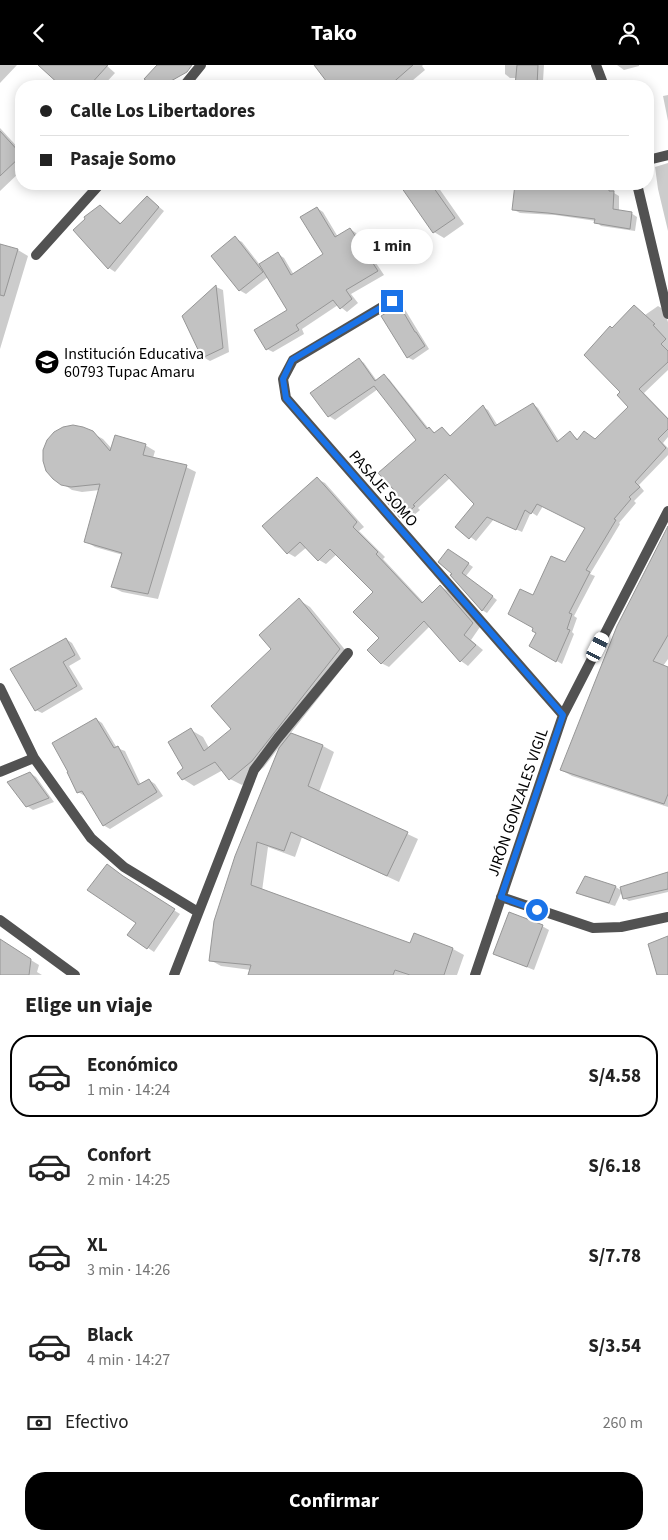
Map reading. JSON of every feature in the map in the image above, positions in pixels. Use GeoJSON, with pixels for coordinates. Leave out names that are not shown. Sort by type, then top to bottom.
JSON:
{"type":"FeatureCollection","features":[{"type":"Feature","properties":{"kind":"street"},"geometry":{"type":"LineString","coordinates":[[189,80],[201,65]]}},
{"type":"Feature","properties":{"kind":"street"},"geometry":{"type":"LineString","coordinates":[[596,65],[602,80]]}},
{"type":"Feature","properties":{"kind":"street"},"geometry":{"type":"LineString","coordinates":[[654,158],[668,155]]}},
{"type":"Feature","properties":{"kind":"street"},"geometry":{"type":"LineString","coordinates":[[36,255],[95,190]]}},
{"type":"Feature","properties":{"kind":"street"},"geometry":{"type":"LineString","coordinates":[[638,190],[668,314]]}},
{"type":"Feature","properties":{"kind":"street","name":"PASAJE SOMO"},"geometry":{"type":"LineString","coordinates":[[392,301],[292,360],[283,379],[286,398],[563,715]]}},
{"type":"Feature","properties":{"kind":"street","name":"JIRÓN GONZALES VIGIL"},"geometry":{"type":"LineString","coordinates":[[475,975],[563,715],[668,511]]}},
{"type":"Feature","properties":{"kind":"street"},"geometry":{"type":"LineString","coordinates":[[174,975],[254,770],[348,653]]}},
{"type":"Feature","properties":{"kind":"street"},"geometry":{"type":"LineString","coordinates":[[0,688],[34,758],[91,838],[124,867],[198,912]]}},
{"type":"Feature","properties":{"kind":"street"},"geometry":{"type":"LineString","coordinates":[[0,773],[34,758]]}},
{"type":"Feature","properties":{"kind":"street"},"geometry":{"type":"LineString","coordinates":[[501,897],[593,928],[621,927],[668,917]]}},
{"type":"Feature","properties":{"kind":"street"},"geometry":{"type":"LineString","coordinates":[[0,920],[75,975]]}},
{"type":"Feature","properties":{"kind":"building"},"geometry":{"type":"Polygon","coordinates":[[[38,65],[108,65],[94,80],[54,80],[38,65]]]}},
{"type":"Feature","properties":{"kind":"building"},"geometry":{"type":"Polygon","coordinates":[[[157,65],[192,65],[187,72],[173,80],[144,79],[157,65]]]}},
{"type":"Feature","properties":{"kind":"building"},"geometry":{"type":"Polygon","coordinates":[[[314,65],[413,65],[396,80],[325,80],[314,65]]]}},
{"type":"Feature","properties":{"kind":"building"},"geometry":{"type":"Polygon","coordinates":[[[517,65],[538,65],[537,80],[516,80],[517,65]]]}},
{"type":"Feature","properties":{"kind":"building"},"geometry":{"type":"Polygon","coordinates":[[[0,131],[15,147],[15,162],[0,176],[0,131]]]}},
{"type":"Feature","properties":{"kind":"building"},"geometry":{"type":"Polygon","coordinates":[[[403,190],[435,190],[455,218],[433,233],[403,190]]]}},
{"type":"Feature","properties":{"kind":"building"},"geometry":{"type":"Polygon","coordinates":[[[514,190],[609,190],[614,191],[613,209],[632,212],[630,229],[594,223],[595,219],[512,210],[514,190]]]}},
{"type":"Feature","properties":{"kind":"building"},"geometry":{"type":"Polygon","coordinates":[[[147,196],[159,207],[108,269],[73,230],[85,219],[84,217],[100,205],[120,224],[147,196]]]}},
{"type":"Feature","properties":{"kind":"building"},"geometry":{"type":"Polygon","coordinates":[[[317,207],[335,237],[350,228],[378,271],[346,290],[352,299],[340,309],[333,300],[296,325],[299,330],[266,350],[254,330],[287,310],[259,264],[278,252],[291,275],[323,254],[300,217],[317,207]]]}},
{"type":"Feature","properties":{"kind":"building"},"geometry":{"type":"Polygon","coordinates":[[[235,236],[263,272],[239,291],[211,256],[235,236]]]}},
{"type":"Feature","properties":{"kind":"building"},"geometry":{"type":"Polygon","coordinates":[[[0,244],[18,249],[4,296],[0,295],[0,244]]]}},
{"type":"Feature","properties":{"kind":"building"},"geometry":{"type":"Polygon","coordinates":[[[216,285],[223,348],[202,358],[182,316],[216,285]]]}},
{"type":"Feature","properties":{"kind":"building"},"geometry":{"type":"Polygon","coordinates":[[[398,303],[425,346],[407,358],[381,316],[396,307],[398,303]]]}},
{"type":"Feature","properties":{"kind":"building"},"geometry":{"type":"Polygon","coordinates":[[[634,305],[655,324],[653,325],[666,339],[661,344],[668,351],[668,362],[639,389],[668,419],[668,429],[658,439],[666,448],[635,482],[640,487],[629,497],[631,499],[614,519],[616,520],[586,570],[590,572],[569,613],[572,614],[567,629],[570,630],[556,662],[529,646],[536,633],[532,631],[533,628],[508,614],[520,589],[533,595],[551,556],[565,562],[585,528],[537,504],[531,514],[525,510],[516,530],[487,517],[469,539],[455,527],[474,504],[445,474],[401,519],[385,500],[395,491],[378,473],[416,440],[374,386],[328,417],[310,393],[359,358],[375,381],[384,374],[427,429],[429,427],[434,433],[442,427],[450,436],[483,405],[495,426],[533,403],[557,442],[570,431],[577,440],[584,431],[595,439],[628,407],[617,395],[620,392],[584,355],[610,326],[612,328],[634,305]]]}},
{"type":"Feature","properties":{"kind":"building"},"geometry":{"type":"Polygon","coordinates":[[[73,425],[93,431],[110,451],[115,435],[146,444],[143,455],[187,465],[148,594],[111,587],[122,553],[84,542],[100,484],[71,487],[61,485],[46,471],[43,461],[43,450],[47,440],[54,432],[63,427],[73,425]]]}},
{"type":"Feature","properties":{"kind":"building"},"geometry":{"type":"Polygon","coordinates":[[[317,477],[357,522],[353,527],[378,552],[376,554],[422,603],[440,585],[473,623],[464,635],[476,645],[460,662],[424,621],[381,664],[367,650],[379,638],[353,612],[373,592],[330,549],[318,561],[300,542],[287,554],[262,526],[317,477]]]}},
{"type":"Feature","properties":{"kind":"building"},"geometry":{"type":"Polygon","coordinates":[[[668,526],[668,635],[653,661],[668,667],[668,794],[664,804],[560,770],[617,626],[668,526]]]}},
{"type":"Feature","properties":{"kind":"building"},"geometry":{"type":"Polygon","coordinates":[[[448,549],[469,563],[462,573],[493,596],[482,611],[450,575],[452,574],[438,562],[448,549]]]}},
{"type":"Feature","properties":{"kind":"building"},"geometry":{"type":"Polygon","coordinates":[[[299,598],[340,649],[252,761],[229,780],[215,762],[182,780],[177,773],[183,768],[168,742],[191,728],[204,751],[231,729],[211,706],[271,649],[259,635],[299,598]]]}},
{"type":"Feature","properties":{"kind":"building"},"geometry":{"type":"Polygon","coordinates":[[[66,638],[75,655],[63,662],[77,686],[35,711],[10,669],[66,638]]]}},
{"type":"Feature","properties":{"kind":"building"},"geometry":{"type":"Polygon","coordinates":[[[96,718],[114,748],[118,746],[138,785],[149,779],[157,792],[103,826],[82,791],[77,793],[52,743],[96,718]]]}},
{"type":"Feature","properties":{"kind":"building"},"geometry":{"type":"Polygon","coordinates":[[[291,733],[323,745],[308,786],[408,832],[387,876],[291,832],[284,851],[257,842],[251,885],[410,943],[414,933],[453,948],[444,975],[410,975],[395,970],[393,975],[248,975],[251,965],[209,961],[214,921],[235,856],[279,748],[291,733]]]}},
{"type":"Feature","properties":{"kind":"building"},"geometry":{"type":"Polygon","coordinates":[[[30,772],[49,798],[26,807],[7,782],[30,772]]]}},
{"type":"Feature","properties":{"kind":"building"},"geometry":{"type":"Polygon","coordinates":[[[107,864],[175,909],[147,949],[127,935],[136,923],[87,890],[107,864]]]}},
{"type":"Feature","properties":{"kind":"building"},"geometry":{"type":"Polygon","coordinates":[[[668,872],[668,889],[623,899],[620,887],[668,872]]]}},
{"type":"Feature","properties":{"kind":"building"},"geometry":{"type":"Polygon","coordinates":[[[585,876],[616,886],[609,903],[576,893],[585,876]]]}},
{"type":"Feature","properties":{"kind":"building"},"geometry":{"type":"Polygon","coordinates":[[[509,912],[543,925],[527,967],[493,954],[509,912]]]}},
{"type":"Feature","properties":{"kind":"building"},"geometry":{"type":"Polygon","coordinates":[[[668,936],[668,975],[657,975],[648,944],[668,936]]]}},
{"type":"Feature","properties":{"kind":"building"},"geometry":{"type":"Polygon","coordinates":[[[0,939],[31,959],[29,975],[0,975],[0,939]]]}},
{"type":"Feature","properties":{"kind":"place","name":"Institución Educativa 60793 Tupac Amaru"},"geometry":{"type":"Point","coordinates":[47,362]}},
{"type":"Feature","properties":{"kind":"route"},"geometry":{"type":"LineString","coordinates":[[392,301],[292,360],[283,379],[286,398],[563,715],[501,897],[537,910]]}}]}
